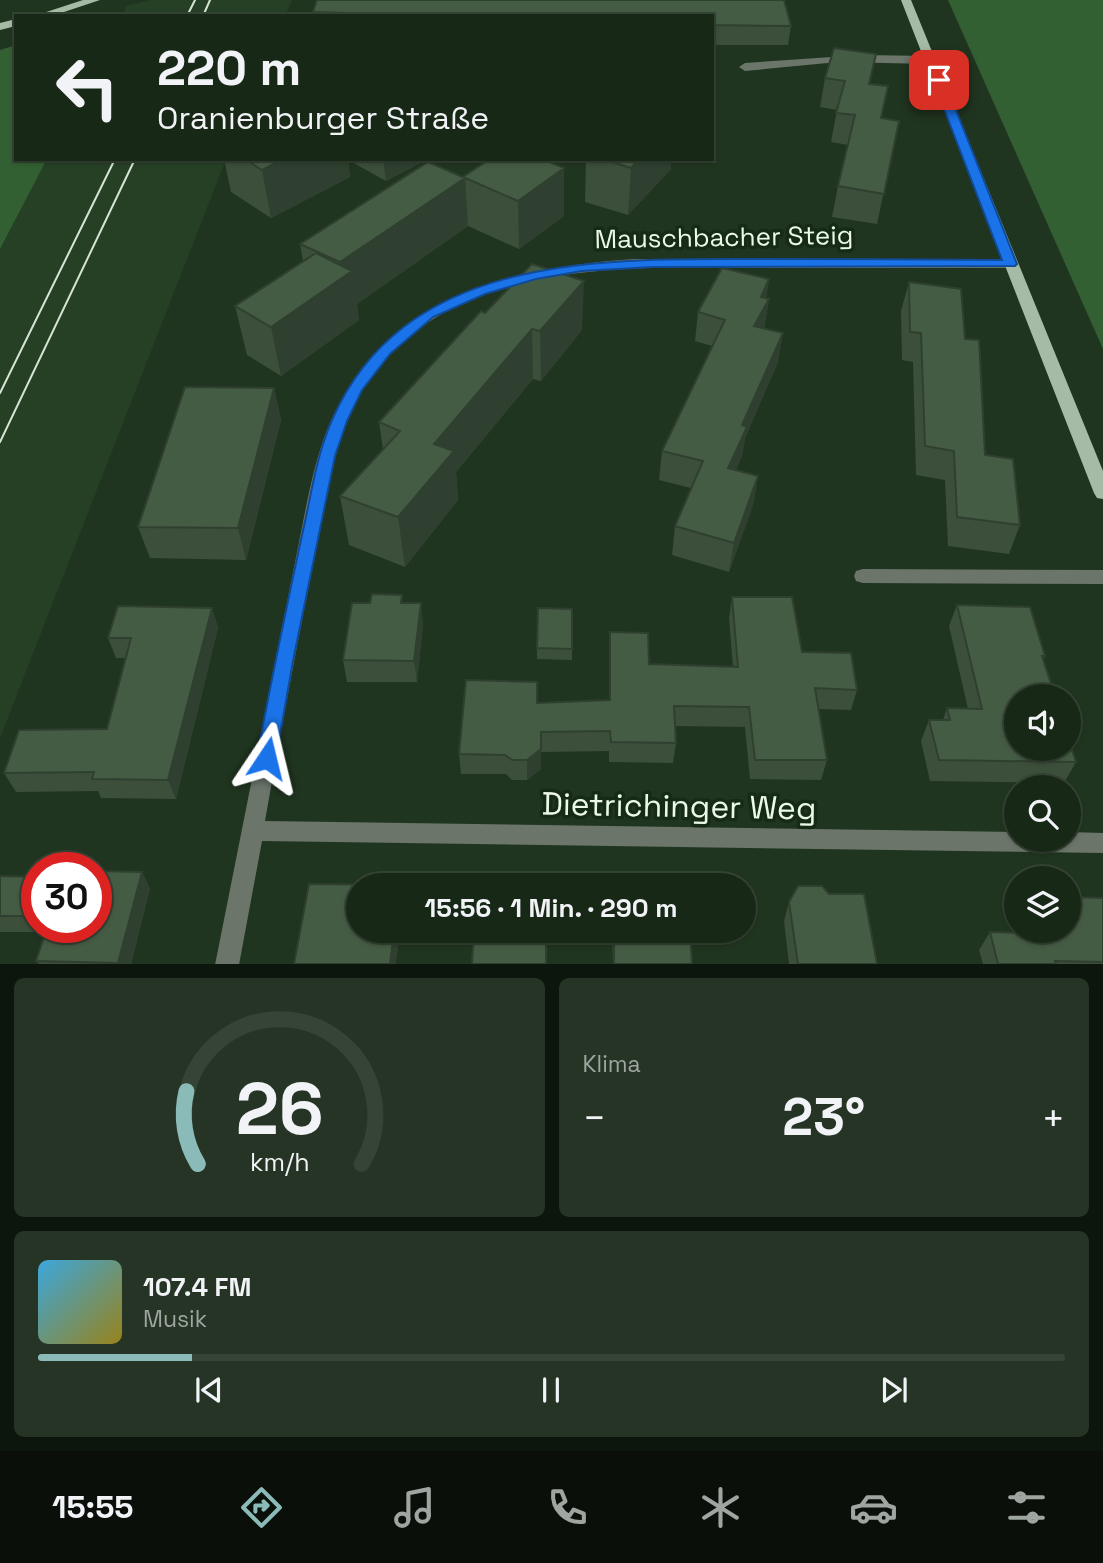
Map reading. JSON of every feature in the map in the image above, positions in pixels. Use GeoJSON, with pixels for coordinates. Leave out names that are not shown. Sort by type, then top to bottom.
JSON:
{"type":"FeatureCollection","features":[{"type":"Feature","properties":{"kind":"main road"},"geometry":{"type":"LineString","coordinates":[[46,14],[95,0]]}},
{"type":"Feature","properties":{"kind":"main road"},"geometry":{"type":"LineString","coordinates":[[906,0],[1103,493]]}},
{"type":"Feature","properties":{"kind":"street"},"geometry":{"type":"LineString","coordinates":[[745,67],[793,60],[881,57],[930,60]]}},
{"type":"Feature","properties":{"kind":"street","name":"Mauschbacher Steig"},"geometry":{"type":"LineString","coordinates":[[227,964],[289,635],[327,456],[339,421],[356,388],[385,351],[428,314],[480,291],[534,275],[582,267],[647,263],[1010,264]]}},
{"type":"Feature","properties":{"kind":"street"},"geometry":{"type":"LineString","coordinates":[[863,576],[1103,577]]}},
{"type":"Feature","properties":{"kind":"street","name":"Dietrichinger Weg"},"geometry":{"type":"LineString","coordinates":[[254,831],[1103,843]]}},
{"type":"Feature","properties":{"kind":"shaded area"},"geometry":{"type":"Polygon","coordinates":[[[151,0],[292,0],[286,14],[123,14],[126,6],[151,0]]]}},
{"type":"Feature","properties":{"kind":"shaded area"},"geometry":{"type":"Polygon","coordinates":[[[948,0],[1103,0],[1103,349],[948,0]]]}},
{"type":"Feature","properties":{"kind":"shaded area"},"geometry":{"type":"Polygon","coordinates":[[[14,46],[14,161],[46,161],[0,249],[0,50],[14,46]]]}},
{"type":"Feature","properties":{"kind":"shaded area"},"geometry":{"type":"Polygon","coordinates":[[[46,161],[225,161],[0,738],[0,249],[46,161]]]}},
{"type":"Feature","properties":{"kind":"building"},"geometry":{"type":"Polygon","coordinates":[[[317,0],[784,0],[791,26],[714,25],[714,14],[313,12],[317,0]]]}},
{"type":"Feature","properties":{"kind":"building"},"geometry":{"type":"Polygon","coordinates":[[[834,48],[876,54],[869,84],[888,86],[881,118],[899,121],[884,194],[838,186],[855,115],[836,113],[845,81],[825,78],[834,48]]]}},
{"type":"Feature","properties":{"kind":"building"},"geometry":{"type":"Polygon","coordinates":[[[248,161],[280,161],[262,170],[248,161]]]}},
{"type":"Feature","properties":{"kind":"building"},"geometry":{"type":"Polygon","coordinates":[[[487,161],[547,161],[564,168],[518,201],[463,177],[487,161]]]}},
{"type":"Feature","properties":{"kind":"building"},"geometry":{"type":"Polygon","coordinates":[[[609,161],[637,161],[631,168],[609,161]]]}},
{"type":"Feature","properties":{"kind":"building"},"geometry":{"type":"Polygon","coordinates":[[[428,162],[465,178],[340,262],[300,244],[428,162]]]}},
{"type":"Feature","properties":{"kind":"building"},"geometry":{"type":"Polygon","coordinates":[[[316,253],[352,271],[271,327],[235,306],[316,253]]]}},
{"type":"Feature","properties":{"kind":"building"},"geometry":{"type":"Polygon","coordinates":[[[532,264],[584,281],[540,331],[532,329],[434,444],[454,451],[398,517],[340,496],[400,431],[379,422],[481,311],[485,313],[532,264]]]}},
{"type":"Feature","properties":{"kind":"building"},"geometry":{"type":"Polygon","coordinates":[[[722,268],[769,279],[761,297],[769,299],[754,326],[783,333],[742,425],[747,427],[728,468],[758,476],[734,543],[675,526],[703,461],[662,451],[725,320],[698,312],[722,268]]]}},
{"type":"Feature","properties":{"kind":"building"},"geometry":{"type":"Polygon","coordinates":[[[909,282],[961,289],[965,339],[979,340],[985,455],[1013,459],[1020,525],[957,517],[954,451],[925,446],[921,333],[910,332],[909,282]]]}},
{"type":"Feature","properties":{"kind":"building"},"geometry":{"type":"Polygon","coordinates":[[[185,387],[274,388],[238,528],[138,527],[185,387]]]}},
{"type":"Feature","properties":{"kind":"building"},"geometry":{"type":"Polygon","coordinates":[[[372,594],[402,595],[401,603],[421,603],[414,661],[343,660],[352,603],[370,603],[372,594]]]}},
{"type":"Feature","properties":{"kind":"building"},"geometry":{"type":"Polygon","coordinates":[[[732,597],[792,597],[802,652],[851,653],[857,690],[815,688],[827,760],[755,760],[749,707],[674,706],[676,743],[611,742],[610,731],[541,732],[541,749],[527,760],[512,760],[505,755],[459,754],[466,680],[537,682],[537,703],[610,700],[610,632],[648,633],[649,664],[738,667],[732,597]]]}},
{"type":"Feature","properties":{"kind":"building"},"geometry":{"type":"Polygon","coordinates":[[[957,605],[1030,607],[1051,684],[1004,684],[1004,761],[939,760],[929,720],[950,720],[947,708],[982,709],[957,605]]]}},
{"type":"Feature","properties":{"kind":"building"},"geometry":{"type":"Polygon","coordinates":[[[118,606],[212,608],[168,780],[92,779],[94,772],[4,773],[19,730],[107,729],[131,638],[108,638],[118,606]]]}},
{"type":"Feature","properties":{"kind":"building"},"geometry":{"type":"Polygon","coordinates":[[[538,608],[572,609],[572,649],[537,648],[538,608]]]}},
{"type":"Feature","properties":{"kind":"building"},"geometry":{"type":"Polygon","coordinates":[[[1008,761],[1076,761],[1076,762],[1008,761]]]}},
{"type":"Feature","properties":{"kind":"building"},"geometry":{"type":"Polygon","coordinates":[[[112,871],[142,872],[118,963],[36,961],[42,943],[112,943],[112,871]]]}},
{"type":"Feature","properties":{"kind":"building"},"geometry":{"type":"Polygon","coordinates":[[[0,876],[21,877],[21,916],[0,916],[0,876]]]}},
{"type":"Feature","properties":{"kind":"building"},"geometry":{"type":"Polygon","coordinates":[[[309,884],[346,884],[346,943],[393,943],[390,964],[294,964],[309,884]]]}},
{"type":"Feature","properties":{"kind":"building"},"geometry":{"type":"Polygon","coordinates":[[[798,886],[822,886],[829,894],[864,894],[877,964],[798,964],[789,902],[798,886]]]}},
{"type":"Feature","properties":{"kind":"building"},"geometry":{"type":"Polygon","coordinates":[[[1081,897],[1103,898],[1103,962],[998,964],[990,932],[1004,932],[1004,943],[1081,943],[1081,897]]]}},
{"type":"Feature","properties":{"kind":"building"},"geometry":{"type":"Polygon","coordinates":[[[473,943],[546,943],[546,964],[472,964],[473,943]]]}},
{"type":"Feature","properties":{"kind":"building"},"geometry":{"type":"Polygon","coordinates":[[[614,943],[691,943],[692,964],[614,964],[614,943]]]}},
{"type":"Feature","properties":{"kind":"tram line"},"geometry":{"type":"LineString","coordinates":[[188,14],[195,0]]}},
{"type":"Feature","properties":{"kind":"tram line"},"geometry":{"type":"LineString","coordinates":[[204,14],[210,0]]}},
{"type":"Feature","properties":{"kind":"tram line"},"geometry":{"type":"LineString","coordinates":[[0,393],[114,161]]}},
{"type":"Feature","properties":{"kind":"tram line"},"geometry":{"type":"LineString","coordinates":[[0,442],[134,161]]}},
{"type":"Feature","properties":{"kind":"route"},"geometry":{"type":"LineString","coordinates":[[267,758],[284,661],[327,456],[339,421],[356,388],[385,351],[428,314],[480,291],[534,275],[582,267],[634,263],[1010,264],[939,80]]}}]}
